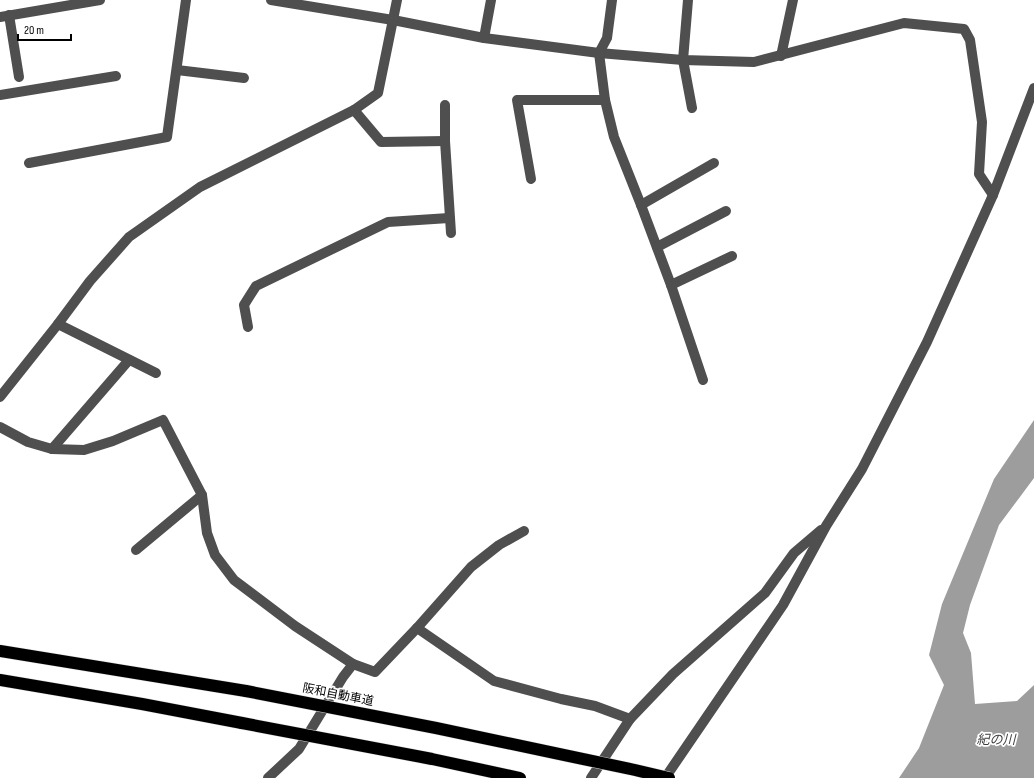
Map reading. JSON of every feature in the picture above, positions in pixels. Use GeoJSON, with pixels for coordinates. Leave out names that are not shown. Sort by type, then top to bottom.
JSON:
{"type":"FeatureCollection","features":[{"type":"Feature","properties":{"kind":"highway","name":"阪和自動車道"},"geometry":{"type":"LineString","coordinates":[[0,651],[246,691],[436,728],[669,778]]}},
{"type":"Feature","properties":{"kind":"highway"},"geometry":{"type":"LineString","coordinates":[[0,680],[142,704],[432,759],[520,778]]}},
{"type":"Feature","properties":{"kind":"street"},"geometry":{"type":"LineString","coordinates":[[19,77],[4,16],[100,0]]}},
{"type":"Feature","properties":{"kind":"street"},"geometry":{"type":"LineString","coordinates":[[29,164],[167,136],[186,0]]}},
{"type":"Feature","properties":{"kind":"street"},"geometry":{"type":"LineString","coordinates":[[272,0],[313,3],[484,38],[599,53],[683,60],[754,62],[904,23],[964,29],[970,40],[982,122],[979,174],[992,195]]}},
{"type":"Feature","properties":{"kind":"street"},"geometry":{"type":"LineString","coordinates":[[0,397],[90,281],[129,237],[200,187],[354,110],[378,94],[398,0]]}},
{"type":"Feature","properties":{"kind":"street"},"geometry":{"type":"LineString","coordinates":[[484,38],[491,0]]}},
{"type":"Feature","properties":{"kind":"street"},"geometry":{"type":"LineString","coordinates":[[612,0],[607,38],[599,53],[605,100],[614,138],[672,285],[703,380]]}},
{"type":"Feature","properties":{"kind":"street"},"geometry":{"type":"LineString","coordinates":[[688,0],[683,60],[692,108]]}},
{"type":"Feature","properties":{"kind":"street"},"geometry":{"type":"LineString","coordinates":[[781,56],[793,0]]}},
{"type":"Feature","properties":{"kind":"street"},"geometry":{"type":"LineString","coordinates":[[176,70],[244,78]]}},
{"type":"Feature","properties":{"kind":"street"},"geometry":{"type":"LineString","coordinates":[[0,95],[116,76]]}},
{"type":"Feature","properties":{"kind":"street"},"geometry":{"type":"LineString","coordinates":[[665,778],[783,605],[826,526],[862,469],[927,342],[992,195],[1034,88]]}},
{"type":"Feature","properties":{"kind":"street"},"geometry":{"type":"LineString","coordinates":[[531,179],[517,100],[605,100]]}},
{"type":"Feature","properties":{"kind":"street"},"geometry":{"type":"LineString","coordinates":[[445,105],[445,140],[451,233]]}},
{"type":"Feature","properties":{"kind":"street"},"geometry":{"type":"LineString","coordinates":[[354,110],[381,142],[445,140]]}},
{"type":"Feature","properties":{"kind":"street"},"geometry":{"type":"LineString","coordinates":[[641,204],[714,163]]}},
{"type":"Feature","properties":{"kind":"street"},"geometry":{"type":"LineString","coordinates":[[657,247],[726,211]]}},
{"type":"Feature","properties":{"kind":"street"},"geometry":{"type":"LineString","coordinates":[[248,327],[244,305],[256,286],[388,222],[449,218]]}},
{"type":"Feature","properties":{"kind":"street"},"geometry":{"type":"LineString","coordinates":[[672,285],[732,256]]}},
{"type":"Feature","properties":{"kind":"street"},"geometry":{"type":"LineString","coordinates":[[58,324],[156,373]]}},
{"type":"Feature","properties":{"kind":"street"},"geometry":{"type":"LineString","coordinates":[[52,449],[129,360]]}},
{"type":"Feature","properties":{"kind":"street"},"geometry":{"type":"LineString","coordinates":[[0,426],[28,442],[52,449],[84,450],[113,441],[163,420],[202,495],[207,533],[215,554],[234,580],[295,626],[353,664],[375,672],[417,628],[471,567],[499,545],[524,531]]}},
{"type":"Feature","properties":{"kind":"street"},"geometry":{"type":"LineString","coordinates":[[136,550],[202,495]]}},
{"type":"Feature","properties":{"kind":"street"},"geometry":{"type":"LineString","coordinates":[[591,778],[630,719],[673,674],[765,593],[794,552],[826,526]]}},
{"type":"Feature","properties":{"kind":"street"},"geometry":{"type":"LineString","coordinates":[[417,628],[494,681],[561,699],[595,706],[630,719]]}},
{"type":"Feature","properties":{"kind":"street"},"geometry":{"type":"LineString","coordinates":[[268,778],[299,749],[343,676],[353,664]]}},
{"type":"Feature","properties":{"kind":"water","name":"紀の川"},"geometry":{"type":"Polygon","coordinates":[[[1034,420],[1034,478],[999,525],[970,605],[963,633],[971,653],[975,704],[1017,701],[1034,685],[1034,778],[899,778],[919,748],[944,685],[929,655],[942,604],[994,479],[1034,420]]]}}]}
